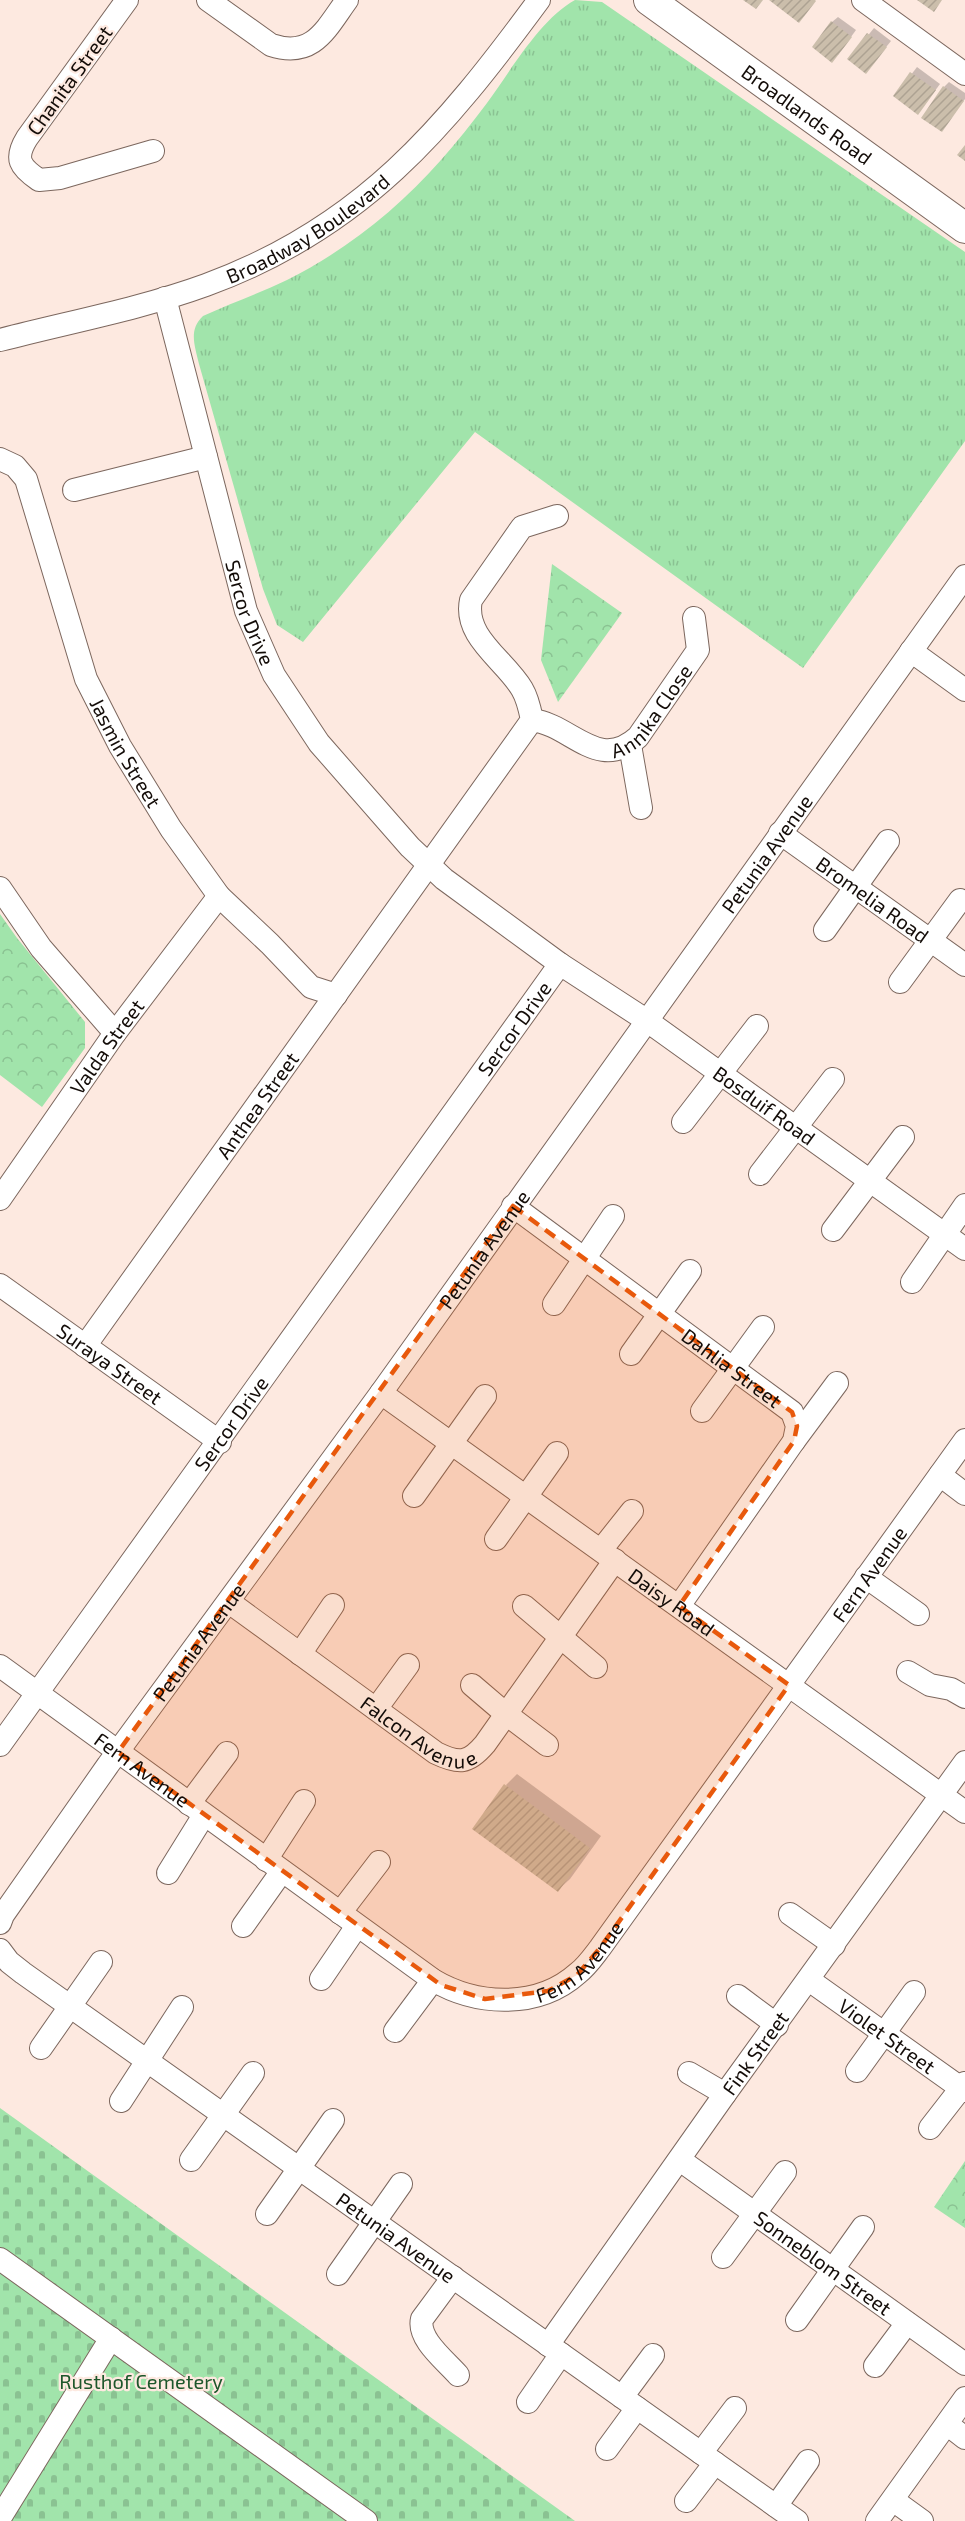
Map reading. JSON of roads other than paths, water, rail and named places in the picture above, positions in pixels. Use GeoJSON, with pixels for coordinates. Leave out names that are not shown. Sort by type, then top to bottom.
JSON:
{"type":"FeatureCollection","features":[{"type":"Feature","properties":{"kind":"main road","name":"Broadlands Road"},"geometry":{"type":"LineString","coordinates":[[649,0],[965,228]]}},
{"type":"Feature","properties":{"kind":"street","name":"Chanita Street"},"geometry":{"type":"LineString","coordinates":[[127,0],[27,138],[21,148],[20,159],[23,170],[39,180],[60,178],[153,151]]}},
{"type":"Feature","properties":{"kind":"street"},"geometry":{"type":"LineString","coordinates":[[208,0],[271,45],[283,49],[306,46],[318,40],[347,0]]}},
{"type":"Feature","properties":{"kind":"street","name":"Broadway Boulevard"},"geometry":{"type":"LineString","coordinates":[[0,340],[165,298],[214,282],[271,257],[320,229],[411,157],[449,116],[539,0]]}},
{"type":"Feature","properties":{"kind":"street"},"geometry":{"type":"LineString","coordinates":[[863,0],[965,74]]}},
{"type":"Feature","properties":{"kind":"street","name":"Sercor Drive"},"geometry":{"type":"LineString","coordinates":[[0,1745],[220,1442],[560,964],[444,879],[410,847],[319,743],[274,675],[246,611],[165,298]]}},
{"type":"Feature","properties":{"kind":"street"},"geometry":{"type":"LineString","coordinates":[[74,490],[206,457]]}},
{"type":"Feature","properties":{"kind":"street","name":"Jasmin Street"},"geometry":{"type":"LineString","coordinates":[[0,459],[15,466],[26,479],[94,699],[171,830],[219,896],[311,987],[336,995]]}},
{"type":"Feature","properties":{"kind":"street"},"geometry":{"type":"LineString","coordinates":[[429,865],[532,720],[523,690],[473,628],[469,610],[471,600],[522,527],[557,516]]}},
{"type":"Feature","properties":{"kind":"street","name":"Petunia Avenue"},"geometry":{"type":"LineString","coordinates":[[0,1923],[3,1915],[117,1752],[381,1393],[965,576]]}},
{"type":"Feature","properties":{"kind":"street","name":"Annika Close"},"geometry":{"type":"LineString","coordinates":[[532,720],[549,724],[596,750],[612,751],[630,745],[638,737],[698,650],[694,618]]}},
{"type":"Feature","properties":{"kind":"street"},"geometry":{"type":"LineString","coordinates":[[911,651],[965,690]]}},
{"type":"Feature","properties":{"kind":"street"},"geometry":{"type":"LineString","coordinates":[[630,745],[641,808]]}},
{"type":"Feature","properties":{"kind":"street","name":"Bromelia Road"},"geometry":{"type":"LineString","coordinates":[[780,833],[965,965]]}},
{"type":"Feature","properties":{"kind":"street"},"geometry":{"type":"LineString","coordinates":[[825,930],[888,841]]}},
{"type":"Feature","properties":{"kind":"street","name":"Anthea Street"},"geometry":{"type":"LineString","coordinates":[[85,1346],[429,865]]}},
{"type":"Feature","properties":{"kind":"street"},"geometry":{"type":"LineString","coordinates":[[0,888],[36,941],[115,1033]]}},
{"type":"Feature","properties":{"kind":"street","name":"Valda Street"},"geometry":{"type":"LineString","coordinates":[[0,1199],[115,1033],[219,896]]}},
{"type":"Feature","properties":{"kind":"street"},"geometry":{"type":"LineString","coordinates":[[900,982],[960,900]]}},
{"type":"Feature","properties":{"kind":"street","name":"Bosduif Road"},"geometry":{"type":"LineString","coordinates":[[560,964],[646,1020],[965,1249]]}},
{"type":"Feature","properties":{"kind":"street"},"geometry":{"type":"LineString","coordinates":[[683,1122],[756,1026]]}},
{"type":"Feature","properties":{"kind":"street"},"geometry":{"type":"LineString","coordinates":[[760,1174],[833,1079]]}},
{"type":"Feature","properties":{"kind":"street"},"geometry":{"type":"LineString","coordinates":[[833,1230],[903,1137]]}},
{"type":"Feature","properties":{"kind":"street"},"geometry":{"type":"LineString","coordinates":[[912,1282],[965,1205]]}},
{"type":"Feature","properties":{"kind":"street","name":"Dahlia Street"},"geometry":{"type":"LineString","coordinates":[[513,1206],[792,1412],[797,1426],[794,1441]]}},
{"type":"Feature","properties":{"kind":"street"},"geometry":{"type":"LineString","coordinates":[[554,1304],[614,1216]]}},
{"type":"Feature","properties":{"kind":"street"},"geometry":{"type":"LineString","coordinates":[[632,1354],[690,1271]]}},
{"type":"Feature","properties":{"kind":"street","name":"Suraya Street"},"geometry":{"type":"LineString","coordinates":[[0,1285],[220,1442]]}},
{"type":"Feature","properties":{"kind":"street"},"geometry":{"type":"LineString","coordinates":[[702,1411],[763,1328]]}},
{"type":"Feature","properties":{"kind":"street"},"geometry":{"type":"LineString","coordinates":[[679,1606],[837,1383]]}},
{"type":"Feature","properties":{"kind":"street","name":"Daisy Road"},"geometry":{"type":"LineString","coordinates":[[381,1393],[965,1812]]}},
{"type":"Feature","properties":{"kind":"street"},"geometry":{"type":"LineString","coordinates":[[414,1496],[484,1396]]}},
{"type":"Feature","properties":{"kind":"street","name":"Fern Avenue"},"geometry":{"type":"LineString","coordinates":[[0,1666],[433,1980],[464,1995],[505,2000],[548,1991],[577,1975],[600,1948],[965,1440]]}},
{"type":"Feature","properties":{"kind":"street"},"geometry":{"type":"LineString","coordinates":[[496,1539],[557,1453]]}},
{"type":"Feature","properties":{"kind":"street"},"geometry":{"type":"LineString","coordinates":[[940,1475],[965,1494]]}},
{"type":"Feature","properties":{"kind":"street","name":"Falcon Avenue"},"geometry":{"type":"LineString","coordinates":[[229,1602],[436,1753],[459,1761],[475,1756],[560,1638],[632,1511]]}},
{"type":"Feature","properties":{"kind":"street"},"geometry":{"type":"LineString","coordinates":[[866,1577],[918,1614]]}},
{"type":"Feature","properties":{"kind":"street"},"geometry":{"type":"LineString","coordinates":[[300,1654],[333,1605]]}},
{"type":"Feature","properties":{"kind":"street"},"geometry":{"type":"LineString","coordinates":[[524,1606],[596,1666]]}},
{"type":"Feature","properties":{"kind":"street"},"geometry":{"type":"LineString","coordinates":[[376,1709],[408,1665]]}},
{"type":"Feature","properties":{"kind":"street"},"geometry":{"type":"LineString","coordinates":[[908,1671],[930,1685],[951,1689],[965,1697]]}},
{"type":"Feature","properties":{"kind":"street"},"geometry":{"type":"LineString","coordinates":[[472,1685],[548,1745]]}},
{"type":"Feature","properties":{"kind":"street"},"geometry":{"type":"LineString","coordinates":[[168,1873],[197,1809],[227,1754]]}},
{"type":"Feature","properties":{"kind":"street","name":"Fink Street"},"geometry":{"type":"LineString","coordinates":[[528,2402],[555,2349],[725,2094],[965,1762]]}},
{"type":"Feature","properties":{"kind":"street"},"geometry":{"type":"LineString","coordinates":[[243,1926],[304,1801]]}},
{"type":"Feature","properties":{"kind":"street"},"geometry":{"type":"LineString","coordinates":[[321,1979],[379,1862]]}},
{"type":"Feature","properties":{"kind":"street"},"geometry":{"type":"LineString","coordinates":[[790,1914],[834,1945]]}},
{"type":"Feature","properties":{"kind":"street","name":"Petunia Avenue"},"geometry":{"type":"LineString","coordinates":[[0,1950],[9,1962],[70,2006],[555,2349],[786,2516]]}},
{"type":"Feature","properties":{"kind":"street"},"geometry":{"type":"LineString","coordinates":[[41,2048],[101,1962]]}},
{"type":"Feature","properties":{"kind":"street"},"geometry":{"type":"LineString","coordinates":[[395,2031],[433,1980]]}},
{"type":"Feature","properties":{"kind":"street","name":"Violet Street"},"geometry":{"type":"LineString","coordinates":[[809,1980],[964,2088]]}},
{"type":"Feature","properties":{"kind":"street"},"geometry":{"type":"LineString","coordinates":[[857,2071],[914,1992]]}},
{"type":"Feature","properties":{"kind":"street"},"geometry":{"type":"LineString","coordinates":[[738,1996],[777,2025]]}},
{"type":"Feature","properties":{"kind":"street"},"geometry":{"type":"LineString","coordinates":[[121,2101],[182,2007]]}},
{"type":"Feature","properties":{"kind":"street"},"geometry":{"type":"LineString","coordinates":[[191,2160],[254,2073]]}},
{"type":"Feature","properties":{"kind":"street"},"geometry":{"type":"LineString","coordinates":[[689,2073],[725,2094]]}},
{"type":"Feature","properties":{"kind":"street"},"geometry":{"type":"LineString","coordinates":[[930,2128],[964,2088]]}},
{"type":"Feature","properties":{"kind":"street"},"geometry":{"type":"LineString","coordinates":[[267,2214],[333,2120]]}},
{"type":"Feature","properties":{"kind":"street","name":"Sonneblom Street"},"geometry":{"type":"LineString","coordinates":[[680,2160],[965,2364]]}},
{"type":"Feature","properties":{"kind":"street"},"geometry":{"type":"LineString","coordinates":[[723,2257],[785,2172]]}},
{"type":"Feature","properties":{"kind":"street"},"geometry":{"type":"LineString","coordinates":[[338,2274],[401,2184]]}},
{"type":"Feature","properties":{"kind":"street"},"geometry":{"type":"LineString","coordinates":[[797,2320],[863,2227]]}},
{"type":"Feature","properties":{"kind":"street"},"geometry":{"type":"LineString","coordinates":[[0,2259],[366,2521]]}},
{"type":"Feature","properties":{"kind":"street"},"geometry":{"type":"LineString","coordinates":[[453,2277],[420,2324],[426,2339],[458,2375]]}},
{"type":"Feature","properties":{"kind":"street"},"geometry":{"type":"LineString","coordinates":[[875,2366],[907,2323]]}},
{"type":"Feature","properties":{"kind":"street"},"geometry":{"type":"LineString","coordinates":[[6,2514],[111,2338]]}},
{"type":"Feature","properties":{"kind":"street"},"geometry":{"type":"LineString","coordinates":[[607,2449],[653,2355]]}},
{"type":"Feature","properties":{"kind":"street"},"geometry":{"type":"LineString","coordinates":[[877,2521],[965,2398]]}},
{"type":"Feature","properties":{"kind":"street"},"geometry":{"type":"LineString","coordinates":[[686,2501],[735,2408]]}},
{"type":"Feature","properties":{"kind":"street"},"geometry":{"type":"LineString","coordinates":[[947,2424],[965,2438]]}},
{"type":"Feature","properties":{"kind":"street"},"geometry":{"type":"LineString","coordinates":[[786,2516],[808,2461]]}},
{"type":"Feature","properties":{"kind":"street"},"geometry":{"type":"LineString","coordinates":[[893,2500],[922,2521]]}},
{"type":"Feature","properties":{"kind":"park label","name":"Rusthof Cemetery"},"geometry":{"type":"Point","coordinates":[141,2381]}}]}
